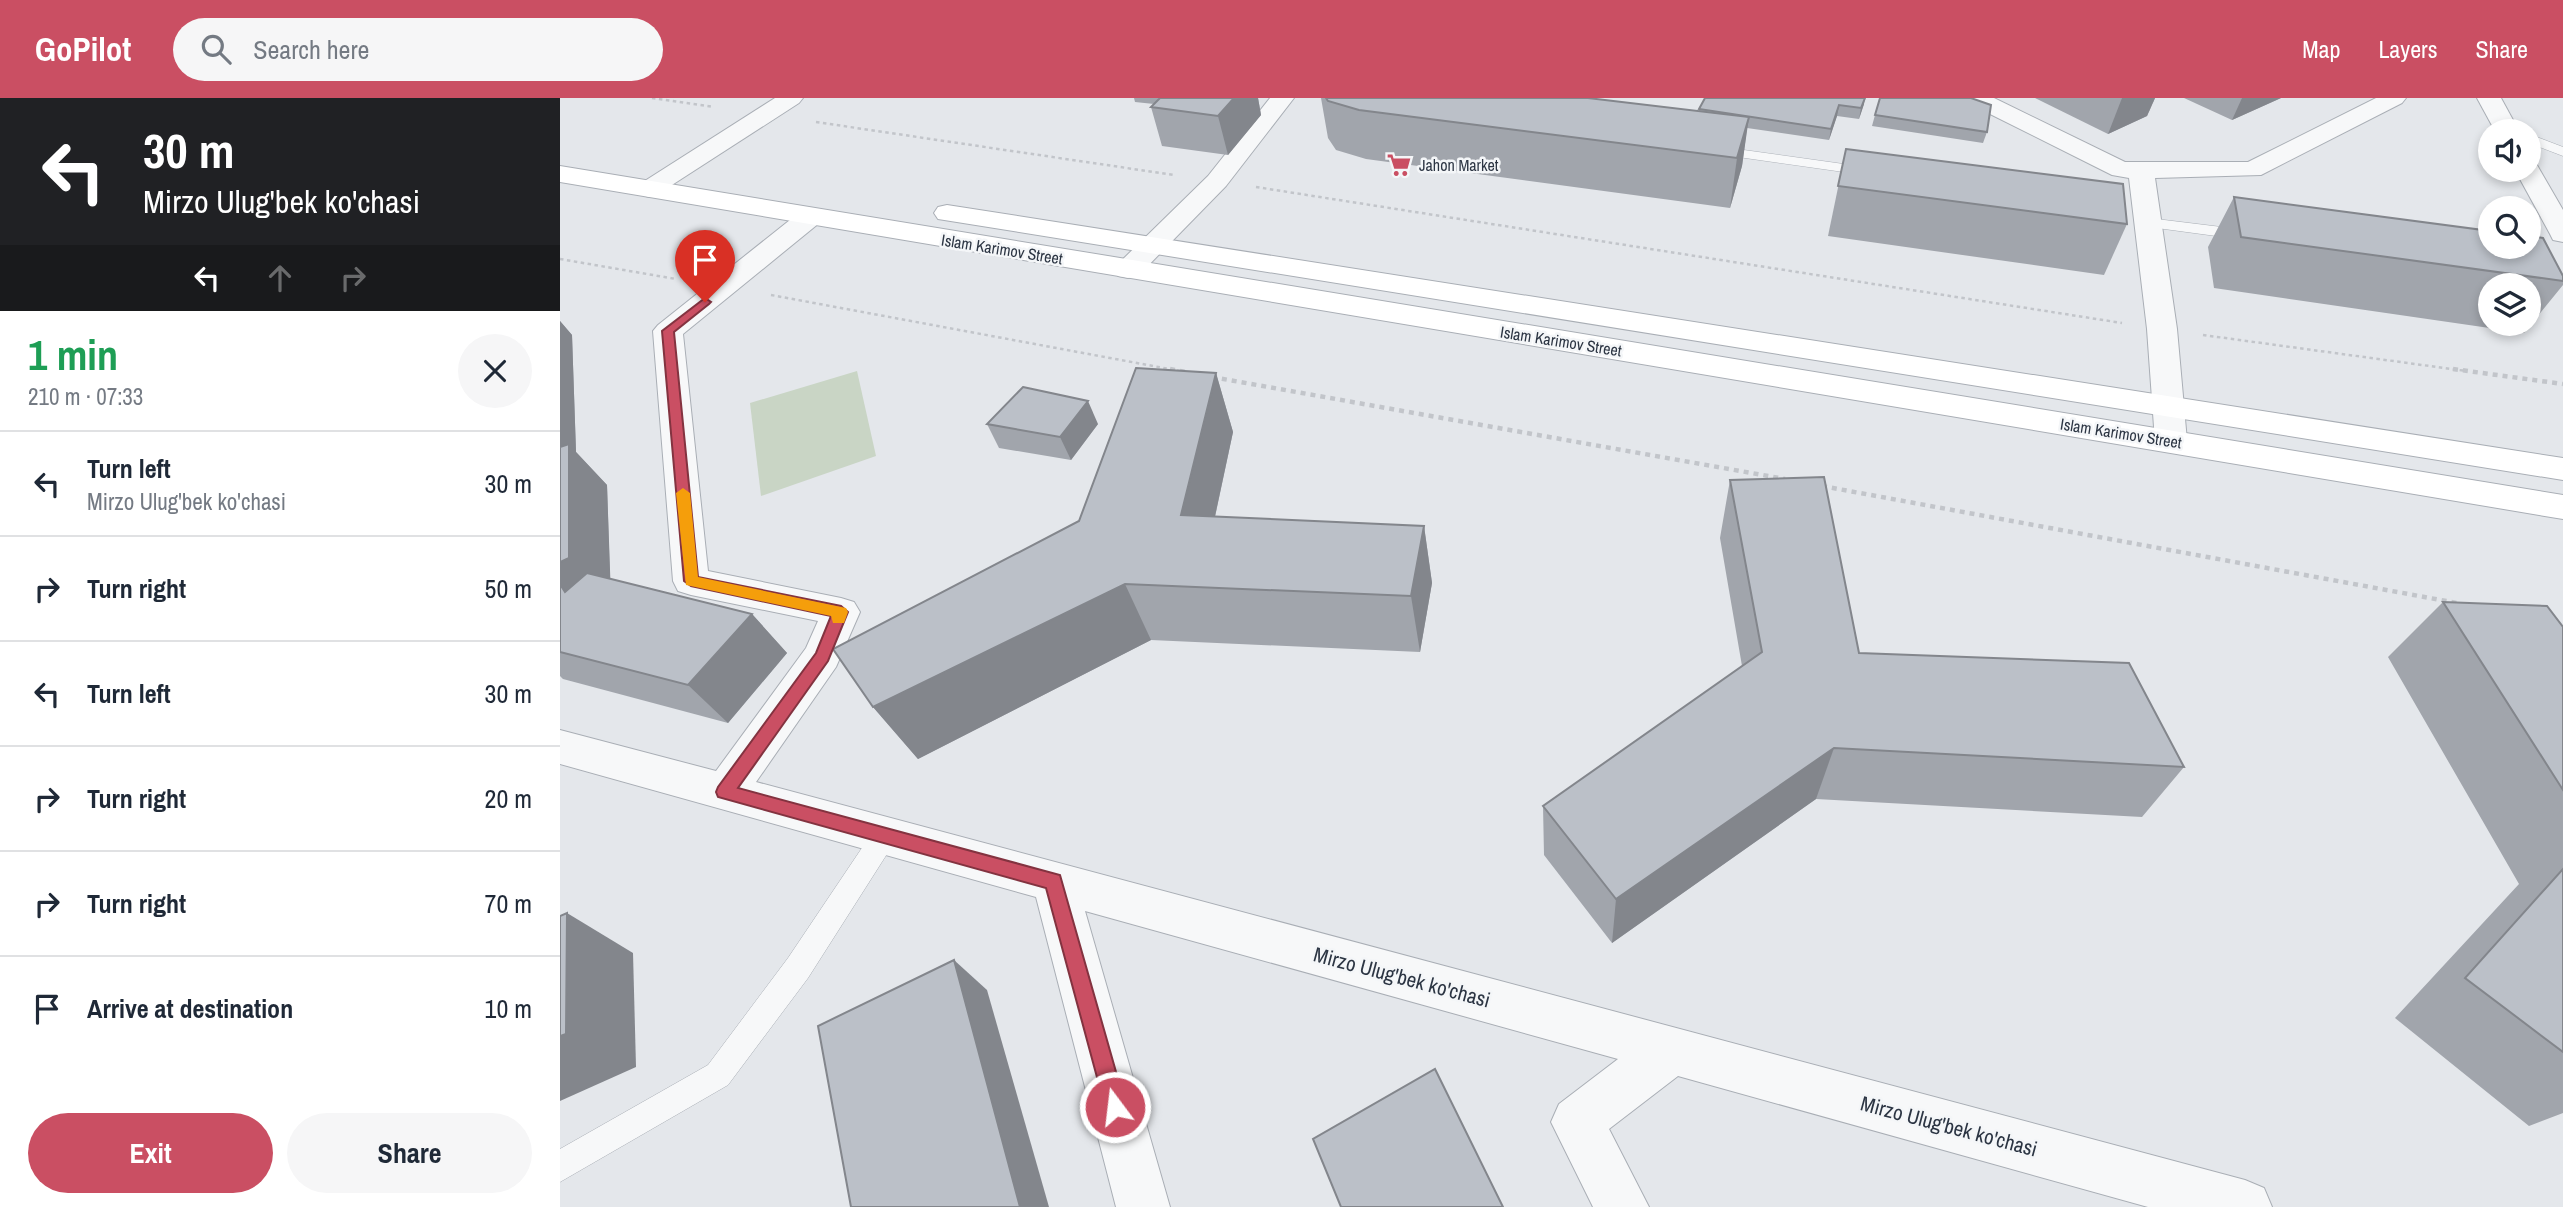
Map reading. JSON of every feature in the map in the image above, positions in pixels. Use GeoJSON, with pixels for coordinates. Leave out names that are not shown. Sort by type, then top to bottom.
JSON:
{"type":"FeatureCollection","features":[{"type":"Feature","properties":{"kind":"main road","name":"Islam Karimov Street"},"geometry":{"type":"LineString","coordinates":[[560,152],[2168,404],[2563,469]]}},
{"type":"Feature","properties":{"kind":"main road","name":"Islam Karimov Street"},"geometry":{"type":"LineString","coordinates":[[560,174],[809,218],[2563,507]]}},
{"type":"Feature","properties":{"kind":"street"},"geometry":{"type":"LineString","coordinates":[[649,188],[791,98]]}},
{"type":"Feature","properties":{"kind":"street"},"geometry":{"type":"LineString","coordinates":[[1128,270],[1217,181],[1282,98]]}},
{"type":"Feature","properties":{"kind":"street"},"geometry":{"type":"LineString","coordinates":[[1976,98],[2121,170],[2141,171],[2252,170],[2394,98]]}},
{"type":"Feature","properties":{"kind":"street"},"geometry":{"type":"LineString","coordinates":[[2489,98],[2502,119]]}},
{"type":"Feature","properties":{"kind":"street"},"geometry":{"type":"LineString","coordinates":[[2141,171],[2143,214],[2162,329],[2171,441]]}},
{"type":"Feature","properties":{"kind":"street"},"geometry":{"type":"LineString","coordinates":[[2535,182],[2563,234]]}},
{"type":"Feature","properties":{"kind":"street"},"geometry":{"type":"LineString","coordinates":[[725,792],[822,656],[841,612],[691,581],[668,331],[809,218]]}},
{"type":"Feature","properties":{"kind":"street","name":"Mirzo Ulug'bek ko'chasi"},"geometry":{"type":"LineString","coordinates":[[560,747],[1671,1050],[2131,1189],[2245,1207]]}},
{"type":"Feature","properties":{"kind":"street"},"geometry":{"type":"LineString","coordinates":[[1054,881],[1143,1207]]}},
{"type":"Feature","properties":{"kind":"street"},"geometry":{"type":"LineString","coordinates":[[1622,1207],[1577,1122],[1671,1050]]}},
{"type":"Feature","properties":{"kind":"lane"},"geometry":{"type":"LineString","coordinates":[[2541,143],[2563,152]]}},
{"type":"Feature","properties":{"kind":"lane"},"geometry":{"type":"LineString","coordinates":[[1704,149],[1884,174]]}},
{"type":"Feature","properties":{"kind":"lane"},"geometry":{"type":"LineString","coordinates":[[2143,214],[2269,237]]}},
{"type":"Feature","properties":{"kind":"lane"},"geometry":{"type":"LineString","coordinates":[[560,1166],[718,1074],[798,968],[885,835]]}},
{"type":"Feature","properties":{"kind":"path"},"geometry":{"type":"LineString","coordinates":[[652,98],[1217,181],[2162,329],[2563,384]]}},
{"type":"Feature","properties":{"kind":"path"},"geometry":{"type":"LineString","coordinates":[[560,258],[1195,373]]}},
{"type":"Feature","properties":{"kind":"path"},"geometry":{"type":"LineString","coordinates":[[1208,376],[1797,481]]}},
{"type":"Feature","properties":{"kind":"path"},"geometry":{"type":"LineString","coordinates":[[1810,484],[2467,605]]}},
{"type":"Feature","properties":{"kind":"green space"},"geometry":{"type":"Polygon","coordinates":[[[857,371],[876,456],[761,496],[750,403],[857,371]]]}},
{"type":"Feature","properties":{"kind":"building"},"geometry":{"type":"Polygon","coordinates":[[[1160,98],[1234,98],[1218,116],[1151,107],[1160,98]]]}},
{"type":"Feature","properties":{"kind":"building"},"geometry":{"type":"Polygon","coordinates":[[[1326,98],[1588,98],[1749,117],[1737,158],[1359,110],[1328,101],[1326,98]]]}},
{"type":"Feature","properties":{"kind":"building"},"geometry":{"type":"Polygon","coordinates":[[[1705,98],[1865,98],[1861,108],[1839,105],[1831,129],[1699,109],[1705,98]]]}},
{"type":"Feature","properties":{"kind":"building"},"geometry":{"type":"Polygon","coordinates":[[[1880,98],[1971,98],[1991,105],[1987,132],[1875,115],[1880,98]]]}},
{"type":"Feature","properties":{"kind":"building"},"geometry":{"type":"Polygon","coordinates":[[[1846,149],[2123,184],[2127,224],[1838,186],[1846,149]]]}},
{"type":"Feature","properties":{"kind":"building"},"geometry":{"type":"Polygon","coordinates":[[[2234,197],[2478,229],[2478,259],[2541,259],[2543,238],[2563,276],[2563,281],[2541,278],[2541,273],[2504,273],[2241,237],[2234,197]]]}},
{"type":"Feature","properties":{"kind":"building"},"geometry":{"type":"Polygon","coordinates":[[[1136,368],[1216,373],[1181,515],[1424,526],[1411,596],[1125,584],[873,707],[833,649],[1079,521],[1136,368]]]}},
{"type":"Feature","properties":{"kind":"building"},"geometry":{"type":"Polygon","coordinates":[[[1023,387],[1088,401],[1060,437],[987,424],[1023,387]]]}},
{"type":"Feature","properties":{"kind":"building"},"geometry":{"type":"Polygon","coordinates":[[[569,444],[569,558],[560,562],[560,447],[569,444]]]}},
{"type":"Feature","properties":{"kind":"building"},"geometry":{"type":"Polygon","coordinates":[[[1824,477],[1859,653],[2129,663],[2184,767],[1834,748],[1616,899],[1543,806],[1762,652],[1730,480],[1824,477]]]}},
{"type":"Feature","properties":{"kind":"building"},"geometry":{"type":"Polygon","coordinates":[[[587,573],[752,614],[688,685],[560,652],[560,584],[565,592],[587,573]]]}},
{"type":"Feature","properties":{"kind":"building"},"geometry":{"type":"Polygon","coordinates":[[[2443,602],[2547,606],[2563,627],[2563,790],[2443,602]]]}},
{"type":"Feature","properties":{"kind":"building"},"geometry":{"type":"Polygon","coordinates":[[[2563,869],[2563,1052],[2465,978],[2563,869]]]}},
{"type":"Feature","properties":{"kind":"building"},"geometry":{"type":"Polygon","coordinates":[[[567,913],[566,1034],[560,1036],[560,916],[567,913]]]}},
{"type":"Feature","properties":{"kind":"building"},"geometry":{"type":"Polygon","coordinates":[[[954,960],[1020,1207],[851,1207],[818,1026],[954,960]]]}},
{"type":"Feature","properties":{"kind":"building"},"geometry":{"type":"Polygon","coordinates":[[[1435,1069],[1503,1207],[1341,1207],[1313,1139],[1435,1069]]]}},
{"type":"Feature","properties":{"kind":"slow traffic"},"geometry":{"type":"LineString","coordinates":[[683,493],[691,581],[841,612],[838,619]]}},
{"type":"Feature","properties":{"kind":"place","name":"Jahon Market"},"geometry":{"type":"Point","coordinates":[1399,165]}},
{"type":"Feature","properties":{"kind":"route"},"geometry":{"type":"LineString","coordinates":[[705,302],[668,331],[691,581],[841,612],[822,656],[725,792],[1054,881],[1115,1107]]}}]}
